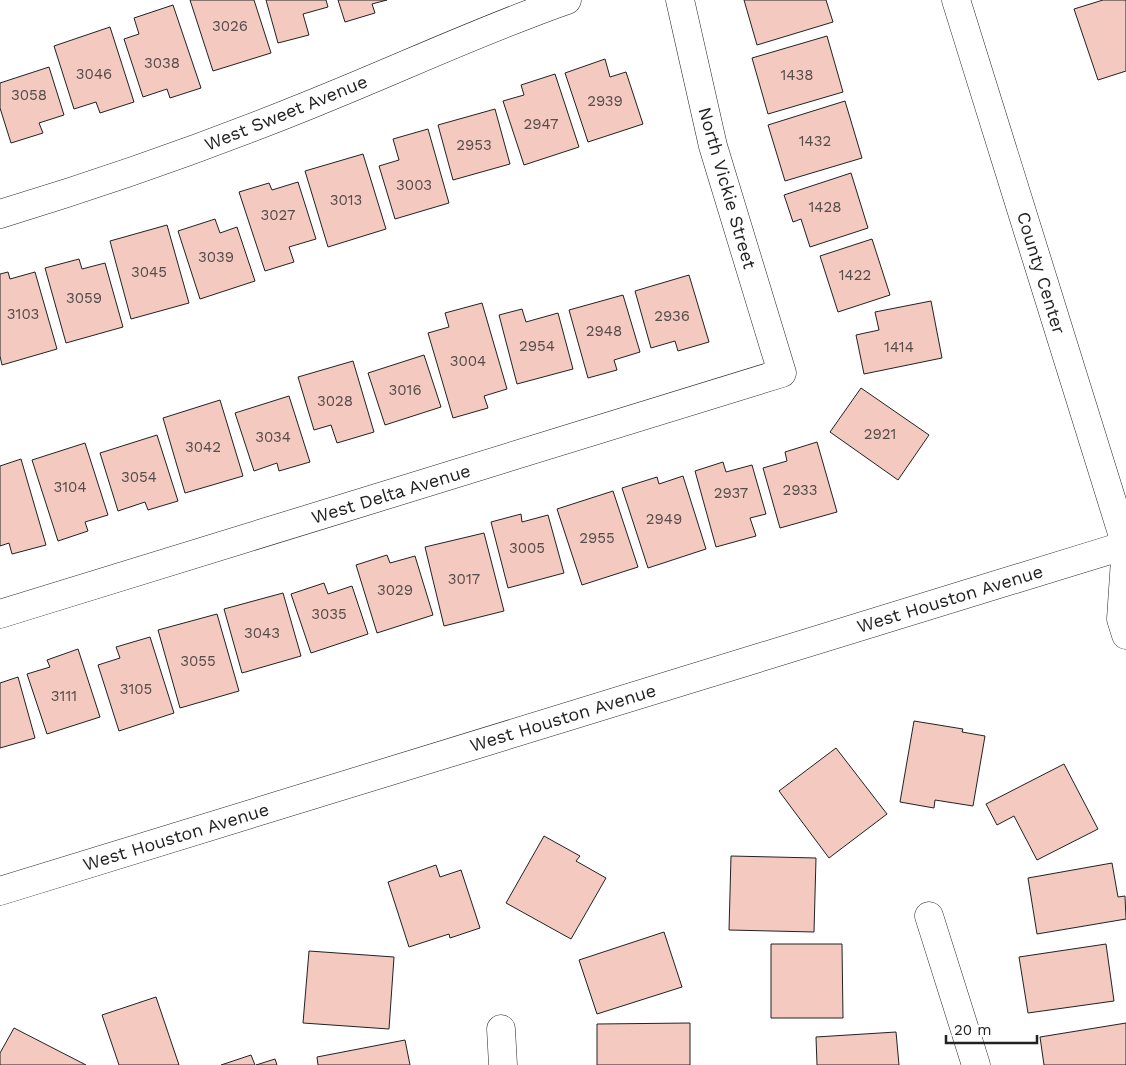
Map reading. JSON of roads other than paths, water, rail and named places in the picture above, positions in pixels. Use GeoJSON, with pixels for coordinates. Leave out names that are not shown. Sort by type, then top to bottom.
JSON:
{"type":"FeatureCollection","features":[{"type":"Feature","properties":{"kind":"street","name":"West Sweet Avenue"},"geometry":{"type":"LineString","coordinates":[[0,214],[207,145],[313,104],[490,28],[567,0]]}},
{"type":"Feature","properties":{"kind":"street","name":"North Vickie Street"},"geometry":{"type":"LineString","coordinates":[[680,0],[713,146],[782,373]]}},
{"type":"Feature","properties":{"kind":"street","name":"County Center"},"geometry":{"type":"LineString","coordinates":[[956,0],[1126,545],[1121,619],[1126,635]]}},
{"type":"Feature","properties":{"kind":"street","name":"West Delta Avenue"},"geometry":{"type":"LineString","coordinates":[[0,614],[782,373]]}},
{"type":"Feature","properties":{"kind":"street","name":"West Houston Avenue"},"geometry":{"type":"LineString","coordinates":[[0,891],[1126,545]]}},
{"type":"Feature","properties":{"kind":"street"},"geometry":{"type":"LineString","coordinates":[[928,916],[976,1065]]}},
{"type":"Feature","properties":{"kind":"street"},"geometry":{"type":"LineString","coordinates":[[501,1029],[503,1065]]}}]}
